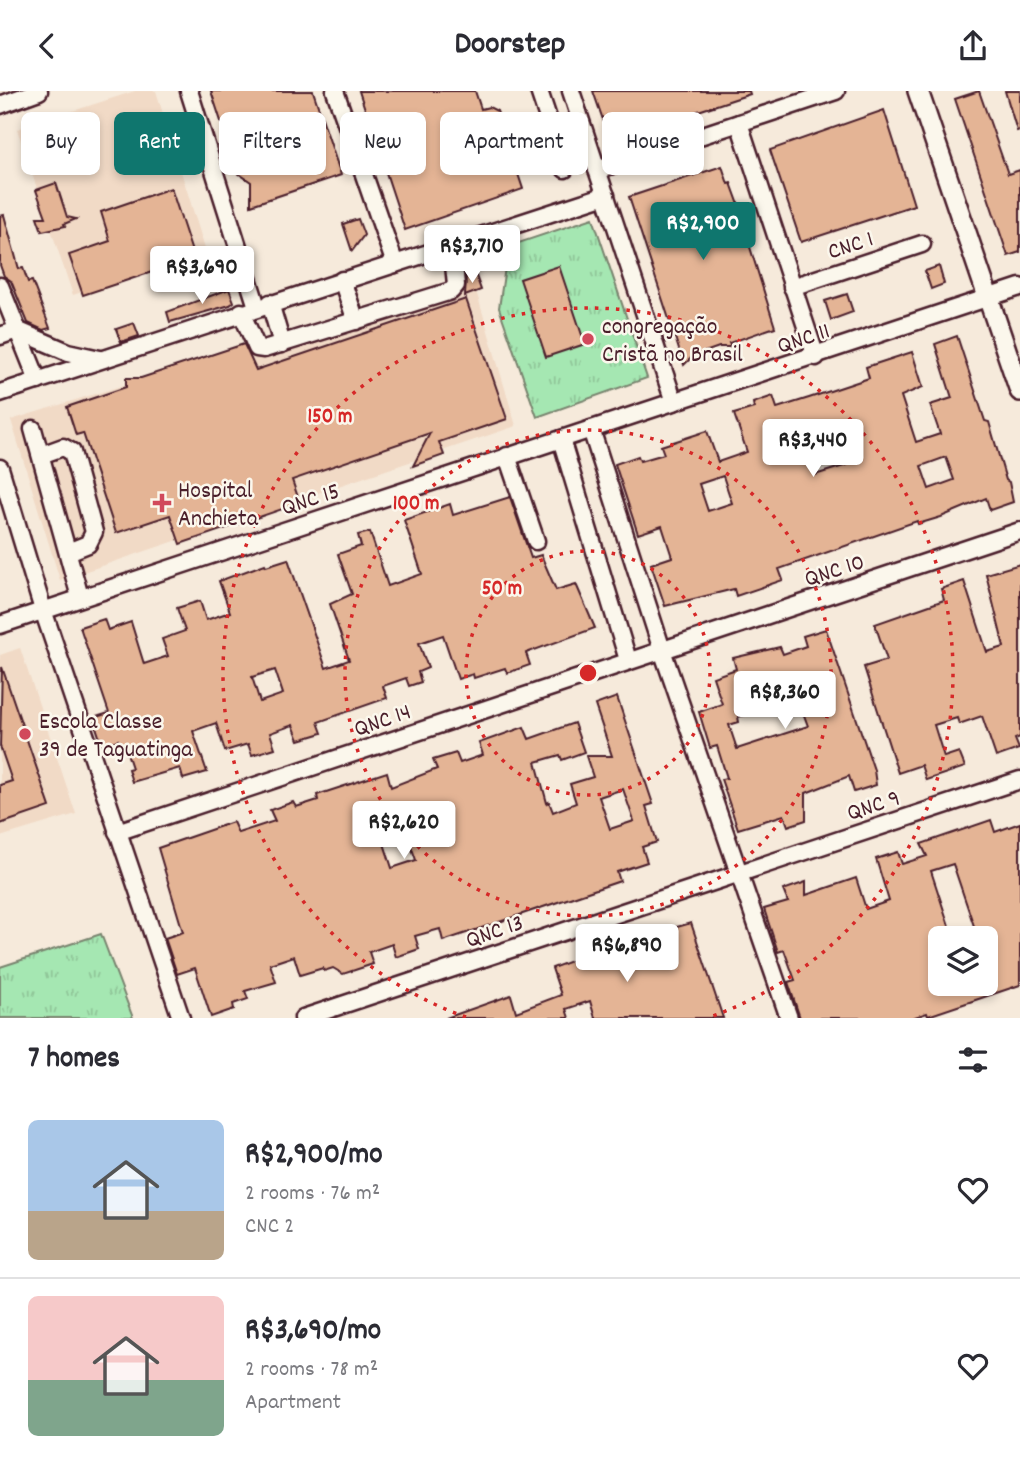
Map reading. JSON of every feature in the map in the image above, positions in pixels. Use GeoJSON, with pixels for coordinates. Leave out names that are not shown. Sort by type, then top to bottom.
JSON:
{"type":"FeatureCollection","features":[{"type":"Feature","properties":{"kind":"main road"},"geometry":{"type":"LineString","coordinates":[[918,91],[1020,391]]}},
{"type":"Feature","properties":{"kind":"street"},"geometry":{"type":"LineString","coordinates":[[0,104],[39,91]]}},
{"type":"Feature","properties":{"kind":"street"},"geometry":{"type":"LineString","coordinates":[[189,91],[263,305],[282,344]]}},
{"type":"Feature","properties":{"kind":"street"},"geometry":{"type":"LineString","coordinates":[[335,91],[395,264]]}},
{"type":"Feature","properties":{"kind":"street"},"geometry":{"type":"LineString","coordinates":[[540,91],[547,112]]}},
{"type":"Feature","properties":{"kind":"street"},"geometry":{"type":"LineString","coordinates":[[571,91],[578,112]]}},
{"type":"Feature","properties":{"kind":"street"},"geometry":{"type":"LineString","coordinates":[[597,170],[828,92]]}},
{"type":"Feature","properties":{"kind":"street"},"geometry":{"type":"LineString","coordinates":[[739,123],[816,357]]}},
{"type":"Feature","properties":{"kind":"street"},"geometry":{"type":"LineString","coordinates":[[588,141],[674,402]]}},
{"type":"Feature","properties":{"kind":"street"},"geometry":{"type":"LineString","coordinates":[[0,393],[606,195]]}},
{"type":"Feature","properties":{"kind":"street","name":"CNC 1"},"geometry":{"type":"LineString","coordinates":[[792,287],[922,244]]}},
{"type":"Feature","properties":{"kind":"street"},"geometry":{"type":"LineString","coordinates":[[241,313],[257,348],[282,344],[452,291],[456,285],[453,245]]}},
{"type":"Feature","properties":{"kind":"street"},"geometry":{"type":"LineString","coordinates":[[342,281],[356,321]]}},
{"type":"Feature","properties":{"kind":"street"},"geometry":{"type":"LineString","coordinates":[[0,286],[38,381]]}},
{"type":"Feature","properties":{"kind":"street","name":"QNC 11"},"geometry":{"type":"LineString","coordinates":[[591,429],[816,357],[1020,287]]}},
{"type":"Feature","properties":{"kind":"street"},"geometry":{"type":"LineString","coordinates":[[0,336],[17,330],[68,352],[103,360]]}},
{"type":"Feature","properties":{"kind":"street"},"geometry":{"type":"LineString","coordinates":[[33,429],[80,597]]}},
{"type":"Feature","properties":{"kind":"street"},"geometry":{"type":"LineString","coordinates":[[591,429],[662,650],[789,1018]]}},
{"type":"Feature","properties":{"kind":"street","name":"QNC 15"},"geometry":{"type":"LineString","coordinates":[[0,625],[591,429]]}},
{"type":"Feature","properties":{"kind":"street"},"geometry":{"type":"LineString","coordinates":[[561,439],[628,660]]}},
{"type":"Feature","properties":{"kind":"street"},"geometry":{"type":"LineString","coordinates":[[41,455],[63,447],[72,452],[93,532],[88,544],[68,552]]}},
{"type":"Feature","properties":{"kind":"street"},"geometry":{"type":"LineString","coordinates":[[507,456],[536,541]]}},
{"type":"Feature","properties":{"kind":"street"},"geometry":{"type":"LineString","coordinates":[[0,468],[43,610],[181,1018]]}},
{"type":"Feature","properties":{"kind":"street","name":"QNC 10"},"geometry":{"type":"LineString","coordinates":[[662,650],[1020,531]]}},
{"type":"Feature","properties":{"kind":"street","name":"QNC 14"},"geometry":{"type":"LineString","coordinates":[[117,832],[662,650]]}},
{"type":"Feature","properties":{"kind":"street","name":"QNC 9"},"geometry":{"type":"LineString","coordinates":[[739,871],[1020,780]]}},
{"type":"Feature","properties":{"kind":"street","name":"QNC 13"},"geometry":{"type":"LineString","coordinates":[[303,1018],[739,871]]}},
{"type":"Feature","properties":{"kind":"shaded area"},"geometry":{"type":"Polygon","coordinates":[[[135,91],[156,91],[163,112],[114,112],[114,175],[182,175],[206,252],[73,295],[33,175],[100,175],[100,112],[70,112],[135,91]]]}},
{"type":"Feature","properties":{"kind":"shaded area","name":"Hospital Anchieta"},"geometry":{"type":"Polygon","coordinates":[[[472,277],[516,426],[60,580],[11,420],[472,277]]]}},
{"type":"Feature","properties":{"kind":"shaded area","name":"Escola Classe 39 de Taguatinga"},"geometry":{"type":"Polygon","coordinates":[[[20,648],[76,814],[0,837],[0,655],[20,648]]]}},
{"type":"Feature","properties":{"kind":"green space"},"geometry":{"type":"Polygon","coordinates":[[[593,218],[647,378],[537,417],[499,308],[508,247],[480,256],[593,218]]]}},
{"type":"Feature","properties":{"kind":"green space"},"geometry":{"type":"Polygon","coordinates":[[[101,934],[133,1018],[0,1018],[0,967],[101,934]]]}},
{"type":"Feature","properties":{"kind":"building"},"geometry":{"type":"Polygon","coordinates":[[[211,91],[313,91],[320,112],[219,112],[219,115],[211,91]]]}},
{"type":"Feature","properties":{"kind":"building"},"geometry":{"type":"Polygon","coordinates":[[[359,91],[475,91],[481,109],[489,107],[497,112],[440,112],[440,175],[518,175],[523,189],[405,230],[387,175],[426,175],[426,112],[366,112],[359,91]]]}},
{"type":"Feature","properties":{"kind":"building"},"geometry":{"type":"Polygon","coordinates":[[[593,91],[749,91],[750,94],[695,112],[602,112],[602,117],[593,91]]]}},
{"type":"Feature","properties":{"kind":"building"},"geometry":{"type":"Polygon","coordinates":[[[979,91],[1008,174],[1020,170],[1020,252],[1008,256],[955,99],[979,91]]]}},
{"type":"Feature","properties":{"kind":"building"},"geometry":{"type":"Polygon","coordinates":[[[1005,91],[1020,91],[1020,130],[1017,131],[1005,91]]]}},
{"type":"Feature","properties":{"kind":"building"},"geometry":{"type":"Polygon","coordinates":[[[884,110],[914,205],[801,242],[770,150],[884,110]]]}},
{"type":"Feature","properties":{"kind":"building"},"geometry":{"type":"Polygon","coordinates":[[[326,130],[341,175],[251,205],[251,182],[241,175],[326,175],[326,130]]]}},
{"type":"Feature","properties":{"kind":"building"},"geometry":{"type":"Polygon","coordinates":[[[722,166],[728,184],[731,183],[753,243],[749,244],[775,327],[729,343],[731,347],[719,347],[693,356],[684,365],[629,197],[695,175],[704,175],[704,172],[722,166]]]}},
{"type":"Feature","properties":{"kind":"building"},"geometry":{"type":"Polygon","coordinates":[[[56,183],[67,217],[76,219],[64,224],[65,226],[42,231],[37,217],[46,217],[36,190],[56,183]]]}},
{"type":"Feature","properties":{"kind":"building"},"geometry":{"type":"Polygon","coordinates":[[[171,188],[194,258],[83,295],[69,255],[110,241],[101,212],[171,188]]]}},
{"type":"Feature","properties":{"kind":"building"},"geometry":{"type":"Polygon","coordinates":[[[4,215],[19,269],[23,268],[28,282],[32,281],[50,328],[43,330],[28,323],[11,281],[4,276],[0,265],[0,216],[4,215]]]}},
{"type":"Feature","properties":{"kind":"building"},"geometry":{"type":"Polygon","coordinates":[[[358,219],[364,235],[352,251],[343,224],[358,219]]]}},
{"type":"Feature","properties":{"kind":"building"},"geometry":{"type":"Polygon","coordinates":[[[559,266],[585,344],[546,357],[520,279],[559,266]]]}},
{"type":"Feature","properties":{"kind":"building"},"geometry":{"type":"Polygon","coordinates":[[[939,266],[944,284],[931,289],[925,271],[939,266]]]}},
{"type":"Feature","properties":{"kind":"building"},"geometry":{"type":"Polygon","coordinates":[[[475,273],[481,290],[465,296],[466,276],[475,273]]]}},
{"type":"Feature","properties":{"kind":"building"},"geometry":{"type":"Polygon","coordinates":[[[229,289],[234,302],[230,305],[170,322],[167,312],[229,289]]]}},
{"type":"Feature","properties":{"kind":"building"},"geometry":{"type":"Polygon","coordinates":[[[847,294],[853,312],[831,320],[825,301],[847,294]]]}},
{"type":"Feature","properties":{"kind":"building","name":"Hospital Anchieta"},"geometry":{"type":"Polygon","coordinates":[[[466,299],[507,419],[439,442],[444,455],[413,466],[430,433],[292,480],[300,503],[180,544],[170,515],[116,533],[83,433],[76,435],[67,407],[126,387],[126,378],[141,378],[244,344],[256,370],[466,299]]]}},
{"type":"Feature","properties":{"kind":"building"},"geometry":{"type":"Polygon","coordinates":[[[134,323],[139,336],[121,342],[116,329],[134,323]]]}},
{"type":"Feature","properties":{"kind":"building"},"geometry":{"type":"Polygon","coordinates":[[[957,336],[985,421],[989,422],[1013,502],[990,510],[986,498],[941,517],[918,524],[917,521],[779,569],[783,580],[736,596],[734,589],[665,606],[651,564],[672,557],[662,526],[638,534],[615,464],[638,456],[640,461],[664,454],[661,446],[707,431],[718,462],[747,452],[734,414],[754,408],[753,403],[773,396],[777,408],[869,378],[866,367],[912,352],[923,387],[901,396],[916,442],[940,434],[930,405],[952,398],[935,344],[957,336]],[[839,441],[808,452],[815,475],[847,465],[839,441]],[[946,457],[921,466],[929,489],[954,480],[946,457]],[[723,476],[699,484],[708,511],[732,503],[723,476]]]}},
{"type":"Feature","properties":{"kind":"building"},"geometry":{"type":"Polygon","coordinates":[[[510,497],[531,558],[541,555],[556,590],[576,584],[595,628],[526,653],[530,665],[507,673],[505,668],[474,678],[473,674],[458,679],[443,635],[419,643],[428,668],[418,672],[421,682],[409,686],[406,678],[383,686],[387,698],[318,722],[322,733],[299,740],[293,725],[270,733],[275,748],[252,755],[248,744],[225,751],[216,723],[193,731],[207,772],[183,779],[180,768],[132,782],[128,769],[132,768],[125,747],[118,740],[102,745],[93,718],[109,713],[80,627],[104,619],[108,630],[131,622],[144,664],[168,656],[162,639],[185,631],[177,608],[200,601],[206,620],[230,612],[219,581],[265,564],[266,566],[288,559],[326,668],[349,660],[330,604],[352,594],[338,554],[361,546],[358,535],[370,532],[388,586],[422,574],[404,520],[450,504],[453,515],[510,497]],[[275,670],[252,677],[260,702],[283,694],[275,670]]]}},
{"type":"Feature","properties":{"kind":"building"},"geometry":{"type":"Polygon","coordinates":[[[1020,564],[1020,737],[1015,739],[1019,749],[996,757],[982,716],[959,724],[957,718],[934,725],[944,757],[959,752],[965,767],[926,780],[921,765],[898,773],[864,667],[887,660],[875,624],[944,600],[941,589],[964,581],[987,652],[1004,647],[986,574],[1020,564]]]}},
{"type":"Feature","properties":{"kind":"building"},"geometry":{"type":"Polygon","coordinates":[[[826,629],[874,770],[876,785],[854,792],[849,776],[806,793],[806,820],[788,826],[784,815],[738,829],[721,779],[727,778],[717,746],[710,748],[699,712],[722,704],[713,677],[736,669],[733,658],[780,647],[783,654],[806,646],[803,636],[826,629]],[[791,680],[765,689],[769,703],[753,708],[755,712],[738,717],[739,722],[729,725],[737,749],[808,726],[791,680]]]}},
{"type":"Feature","properties":{"kind":"building"},"geometry":{"type":"Polygon","coordinates":[[[2,667],[50,807],[0,824],[0,785],[12,781],[0,746],[2,667]]]}},
{"type":"Feature","properties":{"kind":"building"},"geometry":{"type":"Polygon","coordinates":[[[617,697],[653,804],[646,806],[657,842],[642,847],[647,862],[617,872],[620,881],[443,941],[440,929],[415,936],[419,949],[396,957],[392,944],[369,952],[373,964],[343,974],[333,968],[324,971],[323,968],[300,975],[294,956],[270,964],[276,982],[245,991],[248,999],[233,1004],[234,1009],[211,1017],[195,968],[177,974],[165,938],[183,932],[158,848],[233,822],[238,833],[275,821],[270,810],[293,802],[296,807],[318,800],[317,795],[387,772],[391,787],[437,769],[433,760],[456,753],[460,763],[483,755],[479,743],[524,727],[529,739],[574,723],[584,752],[562,760],[560,755],[536,762],[547,803],[549,802],[553,812],[576,803],[570,784],[593,777],[586,756],[612,756],[595,705],[617,697]],[[623,789],[599,797],[610,829],[634,821],[623,789]],[[403,823],[380,831],[392,868],[416,860],[403,823]]]}},
{"type":"Feature","properties":{"kind":"building"},"geometry":{"type":"Polygon","coordinates":[[[991,820],[995,832],[1020,823],[1020,985],[998,992],[998,926],[974,926],[953,864],[931,871],[949,926],[928,926],[928,996],[987,996],[928,1016],[927,1013],[912,1018],[800,1018],[788,982],[795,980],[784,950],[778,952],[764,909],[788,902],[783,890],[806,882],[806,895],[856,878],[866,909],[889,901],[876,859],[898,852],[902,864],[927,856],[921,844],[991,820]]]}},
{"type":"Feature","properties":{"kind":"building"},"geometry":{"type":"Polygon","coordinates":[[[691,923],[723,1018],[595,1018],[590,1001],[566,1009],[569,1018],[446,1018],[511,995],[516,1012],[561,995],[552,968],[611,946],[614,958],[625,956],[649,948],[645,936],[691,923]]]}},
{"type":"Feature","properties":{"kind":"place","name":"congregação Cristã no Brasil"},"geometry":{"type":"Point","coordinates":[588,339]}},
{"type":"Feature","properties":{"kind":"place","name":"Hospital Anchieta"},"geometry":{"type":"Point","coordinates":[162,503]}},
{"type":"Feature","properties":{"kind":"place","name":"Escola Classe 39 de Taguatinga"},"geometry":{"type":"Point","coordinates":[25,734]}}]}
